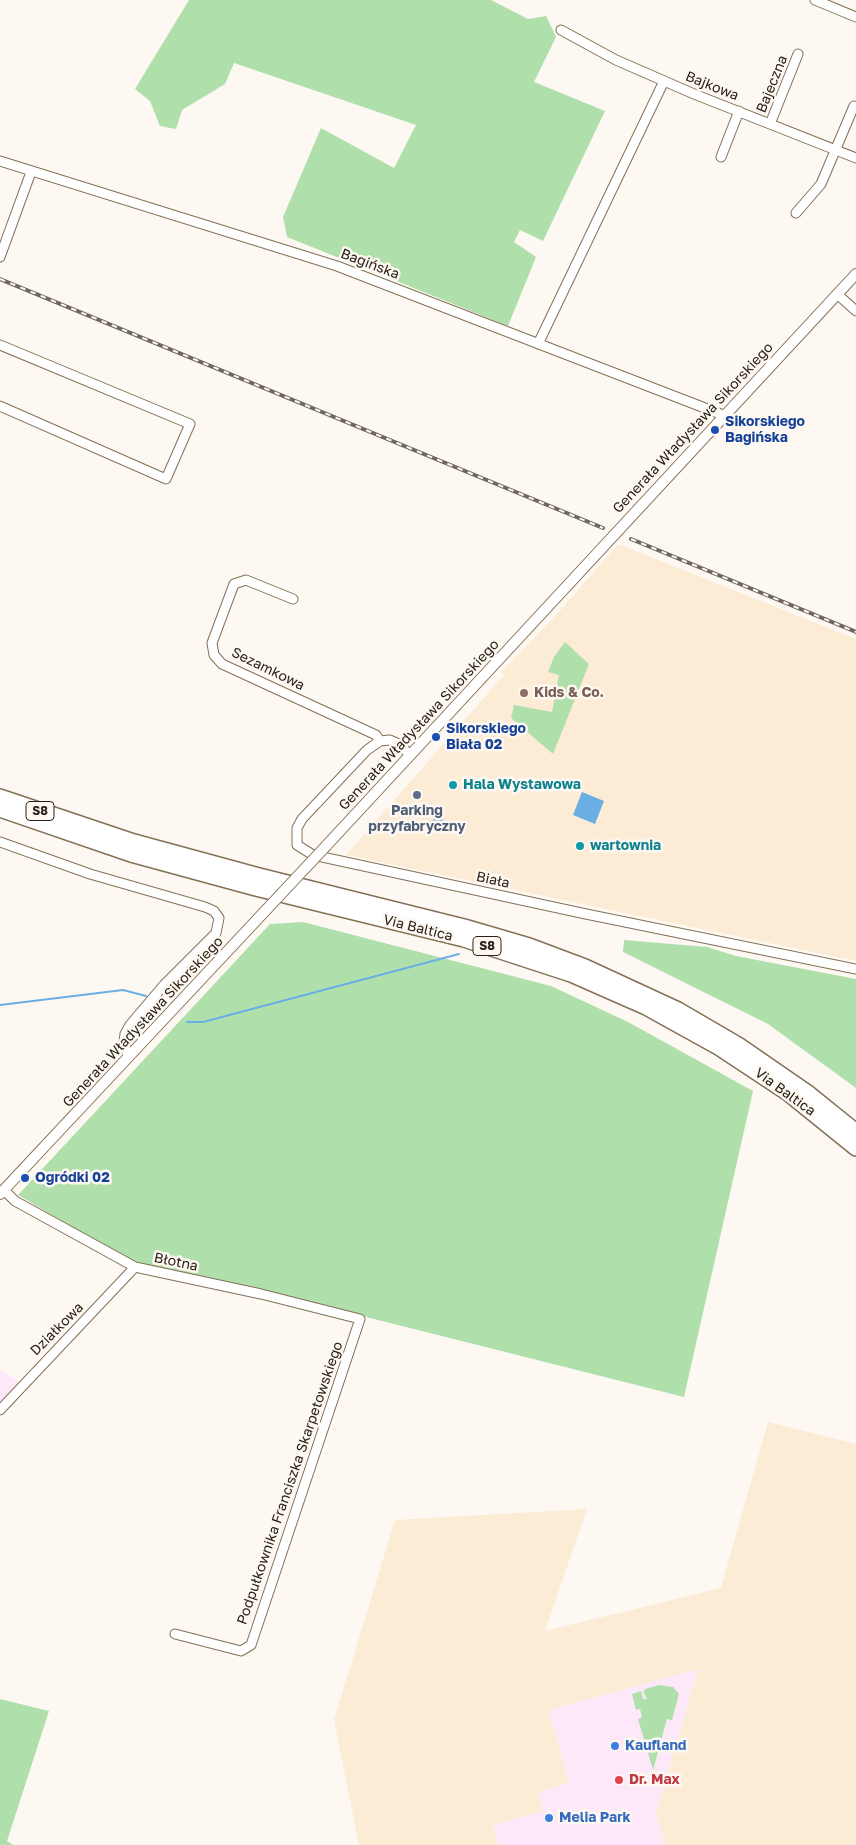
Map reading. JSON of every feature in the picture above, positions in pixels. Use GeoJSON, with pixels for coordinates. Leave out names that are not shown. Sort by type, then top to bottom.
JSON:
{"type":"FeatureCollection","features":[{"type":"Feature","properties":{"kind":"highway","name":"Via Baltica"},"geometry":{"type":"LineString","coordinates":[[0,797],[144,845],[258,876],[479,931],[585,967],[648,995],[714,1030],[790,1080],[856,1132]]}},
{"type":"Feature","properties":{"kind":"highway","name":"Via Baltica"},"geometry":{"type":"LineString","coordinates":[[0,809],[76,836],[166,864],[464,939],[564,972],[646,1007],[720,1048],[788,1093],[856,1148]]}},
{"type":"Feature","properties":{"kind":"street"},"geometry":{"type":"LineString","coordinates":[[815,0],[856,17]]}},
{"type":"Feature","properties":{"kind":"street","name":"Bajkowa"},"geometry":{"type":"LineString","coordinates":[[561,30],[616,60],[664,81],[856,158]]}},
{"type":"Feature","properties":{"kind":"street","name":"Bajeczna"},"geometry":{"type":"LineString","coordinates":[[770,124],[798,54]]}},
{"type":"Feature","properties":{"kind":"street"},"geometry":{"type":"LineString","coordinates":[[538,344],[664,81]]}},
{"type":"Feature","properties":{"kind":"street"},"geometry":{"type":"LineString","coordinates":[[796,213],[821,184],[854,106]]}},
{"type":"Feature","properties":{"kind":"street"},"geometry":{"type":"LineString","coordinates":[[721,157],[739,112]]}},
{"type":"Feature","properties":{"kind":"street","name":"Bagińska"},"geometry":{"type":"LineString","coordinates":[[0,161],[337,266],[723,415]]}},
{"type":"Feature","properties":{"kind":"street"},"geometry":{"type":"LineString","coordinates":[[0,257],[31,172]]}},
{"type":"Feature","properties":{"kind":"street","name":"Generała Władysława Sikorskiego"},"geometry":{"type":"LineString","coordinates":[[2,1192],[326,846],[723,415],[856,274]]}},
{"type":"Feature","properties":{"kind":"street"},"geometry":{"type":"LineString","coordinates":[[837,294],[856,311]]}},
{"type":"Feature","properties":{"kind":"street"},"geometry":{"type":"LineString","coordinates":[[0,345],[190,424],[166,480],[0,406]]}},
{"type":"Feature","properties":{"kind":"street","name":"Sezamkowa"},"geometry":{"type":"LineString","coordinates":[[293,599],[246,580],[234,584],[212,643],[214,655],[222,664],[376,734],[380,741]]}},
{"type":"Feature","properties":{"kind":"street"},"geometry":{"type":"LineString","coordinates":[[380,741],[390,740],[399,744],[410,755]]}},
{"type":"Feature","properties":{"kind":"street","name":"Biała"},"geometry":{"type":"LineString","coordinates":[[380,741],[353,763],[302,819],[296,837],[297,845],[303,851],[313,856],[856,969]]}},
{"type":"Feature","properties":{"kind":"street"},"geometry":{"type":"LineString","coordinates":[[0,842],[90,874],[205,906],[214,911],[218,918],[216,933],[164,985],[130,1024],[125,1034],[128,1057]]}},
{"type":"Feature","properties":{"kind":"street","name":"Błotna"},"geometry":{"type":"LineString","coordinates":[[2,1192],[135,1268],[261,1294],[360,1319]]}},
{"type":"Feature","properties":{"kind":"street","name":"Działkowa"},"geometry":{"type":"LineString","coordinates":[[0,1410],[135,1268]]}},
{"type":"Feature","properties":{"kind":"street","name":"Podpułkownika Franciszka Skarpetowskiego"},"geometry":{"type":"LineString","coordinates":[[176,1634],[241,1651],[251,1645],[360,1319]]}},
{"type":"Feature","properties":{"kind":"shaded area"},"geometry":{"type":"Polygon","coordinates":[[[618,544],[856,639],[856,961],[346,855],[504,675],[501,672],[550,622],[618,544]]]}},
{"type":"Feature","properties":{"kind":"shaded area"},"geometry":{"type":"Polygon","coordinates":[[[0,1370],[19,1382],[0,1405],[0,1370]]]}},
{"type":"Feature","properties":{"kind":"shaded area"},"geometry":{"type":"Polygon","coordinates":[[[768,1422],[856,1444],[856,1845],[666,1845],[656,1814],[698,1669],[549,1710],[569,1783],[538,1792],[543,1811],[493,1825],[498,1845],[359,1845],[334,1720],[395,1520],[587,1509],[545,1631],[721,1588],[768,1422]]]}},
{"type":"Feature","properties":{"kind":"shaded area"},"geometry":{"type":"Polygon","coordinates":[[[698,1668],[656,1814],[666,1845],[498,1845],[493,1825],[543,1811],[538,1792],[569,1783],[549,1710],[698,1668]]]}},
{"type":"Feature","properties":{"kind":"green space"},"geometry":{"type":"Polygon","coordinates":[[[189,0],[491,0],[528,19],[546,16],[556,37],[534,82],[605,111],[543,241],[520,230],[514,242],[536,257],[508,326],[287,237],[283,217],[321,128],[394,168],[416,125],[234,63],[225,84],[182,110],[176,129],[160,126],[150,101],[135,89],[189,0]]]}},
{"type":"Feature","properties":{"kind":"green space"},"geometry":{"type":"Polygon","coordinates":[[[565,642],[589,664],[553,754],[511,718],[514,705],[552,712],[559,675],[548,672],[554,657],[565,642]]]}},
{"type":"Feature","properties":{"kind":"green space"},"geometry":{"type":"Polygon","coordinates":[[[303,922],[551,986],[628,1022],[753,1091],[684,1397],[243,1286],[135,1264],[18,1195],[270,924],[303,922]]]}},
{"type":"Feature","properties":{"kind":"green space"},"geometry":{"type":"Polygon","coordinates":[[[624,940],[707,947],[736,956],[856,979],[856,1088],[768,1024],[623,952],[624,940]]]}},
{"type":"Feature","properties":{"kind":"green space"},"geometry":{"type":"Polygon","coordinates":[[[659,1685],[673,1687],[679,1694],[672,1720],[667,1719],[653,1770],[638,1719],[642,1717],[640,1709],[636,1710],[632,1694],[641,1691],[643,1699],[647,1699],[642,1690],[644,1692],[645,1689],[659,1685]]]}},
{"type":"Feature","properties":{"kind":"green space"},"geometry":{"type":"Polygon","coordinates":[[[0,1699],[49,1711],[7,1841],[13,1845],[0,1845],[0,1699]]]}},
{"type":"Feature","properties":{"kind":"water"},"geometry":{"type":"Polygon","coordinates":[[[582,792],[604,801],[595,824],[573,815],[582,792]]]}},
{"type":"Feature","properties":{"kind":"water"},"geometry":{"type":"Polygon","coordinates":[[[440,816],[444,821],[431,832],[427,831],[425,824],[440,816]]]}},
{"type":"Feature","properties":{"kind":"waterway"},"geometry":{"type":"LineString","coordinates":[[187,1022],[203,1022],[459,954]]}},
{"type":"Feature","properties":{"kind":"waterway"},"geometry":{"type":"LineString","coordinates":[[0,1005],[123,990],[146,996]]}},
{"type":"Feature","properties":{"kind":"railway"},"geometry":{"type":"LineString","coordinates":[[0,279],[603,528]]}},
{"type":"Feature","properties":{"kind":"railway"},"geometry":{"type":"LineString","coordinates":[[631,539],[856,632]]}},
{"type":"Feature","properties":{"kind":"place","name":"Sikorskiego Bagińska"},"geometry":{"type":"Point","coordinates":[715,430]}},
{"type":"Feature","properties":{"kind":"place","name":"Kids & Co."},"geometry":{"type":"Point","coordinates":[524,693]}},
{"type":"Feature","properties":{"kind":"place","name":"Sikorskiego Biała 02"},"geometry":{"type":"Point","coordinates":[436,737]}},
{"type":"Feature","properties":{"kind":"place","name":"Hala Wystawowa"},"geometry":{"type":"Point","coordinates":[453,785]}},
{"type":"Feature","properties":{"kind":"place","name":"Parking przyfabryczny"},"geometry":{"type":"Point","coordinates":[417,795]}},
{"type":"Feature","properties":{"kind":"place","name":"wartownia"},"geometry":{"type":"Point","coordinates":[580,846]}},
{"type":"Feature","properties":{"kind":"place","name":"Ogródki 02"},"geometry":{"type":"Point","coordinates":[25,1178]}},
{"type":"Feature","properties":{"kind":"place","name":"Kaufland"},"geometry":{"type":"Point","coordinates":[615,1746]}},
{"type":"Feature","properties":{"kind":"place","name":"Dr. Max"},"geometry":{"type":"Point","coordinates":[619,1780]}},
{"type":"Feature","properties":{"kind":"place","name":"Melia Park"},"geometry":{"type":"Point","coordinates":[549,1818]}}]}
